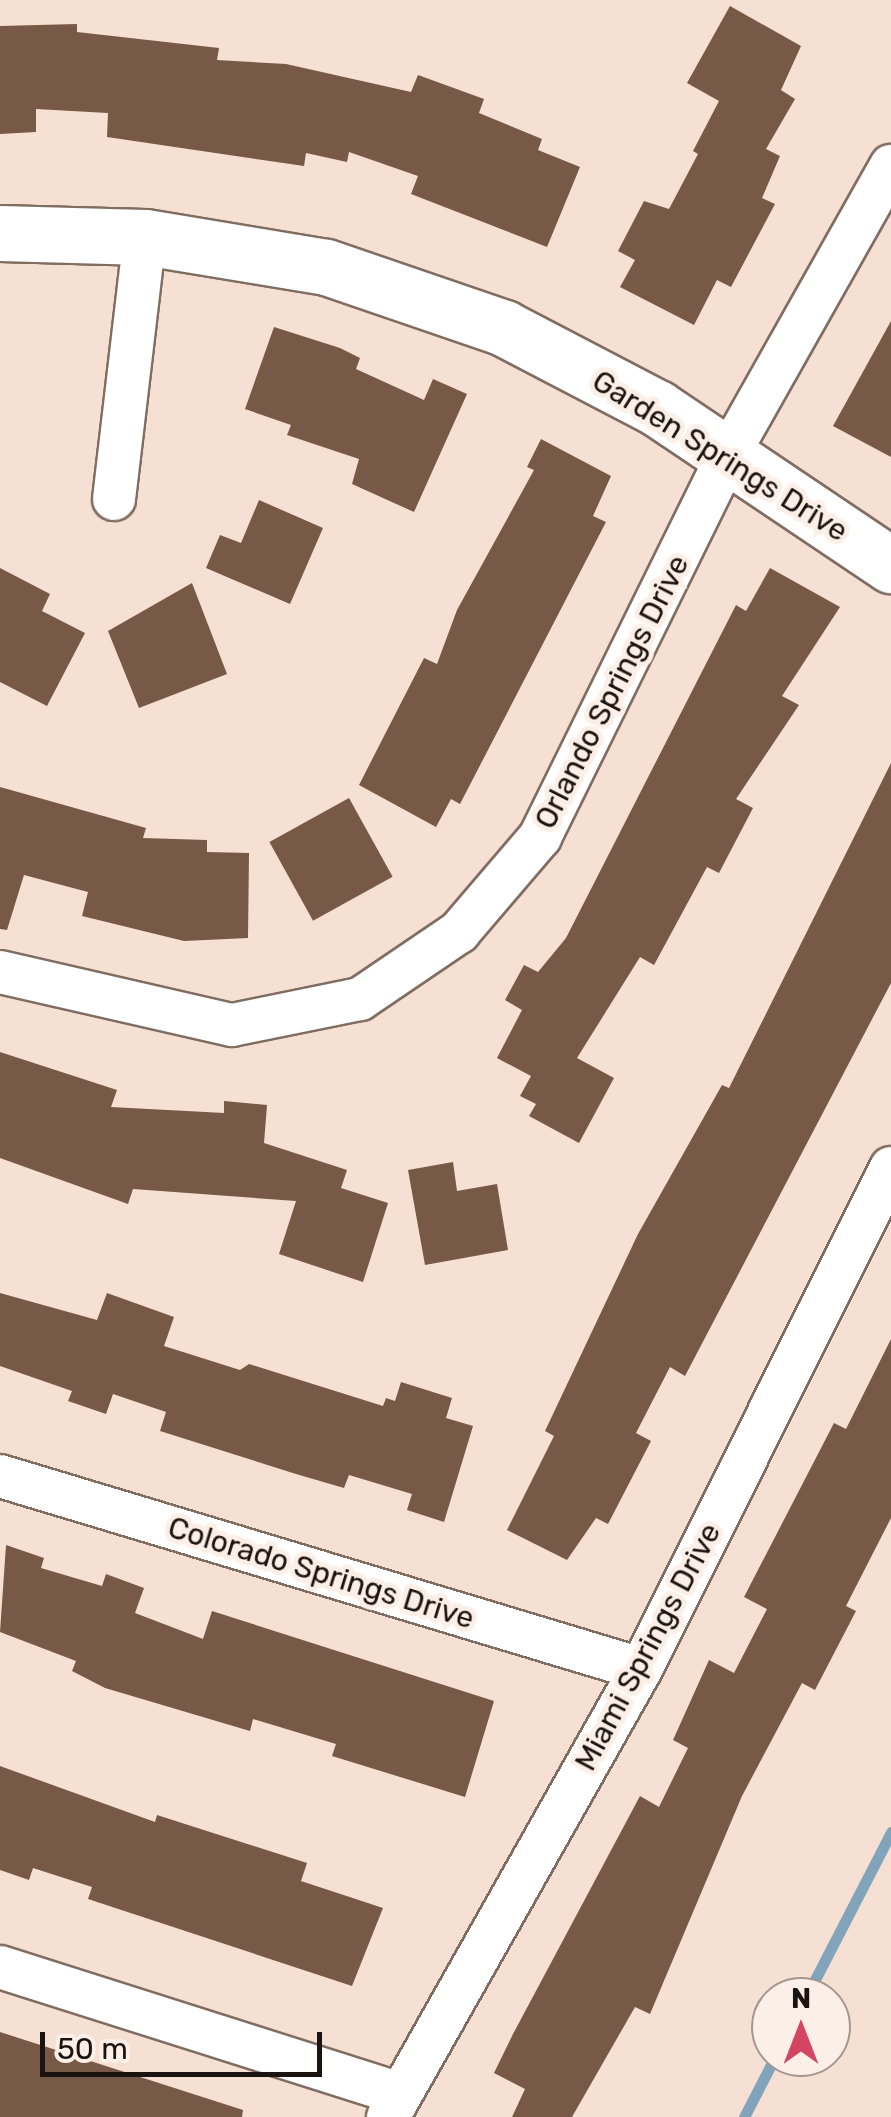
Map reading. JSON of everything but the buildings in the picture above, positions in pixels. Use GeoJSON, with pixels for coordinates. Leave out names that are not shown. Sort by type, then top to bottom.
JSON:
{"type":"FeatureCollection","features":[{"type":"Feature","properties":{"kind":"street","name":"Orlando Springs Drive"},"geometry":{"type":"LineString","coordinates":[[0,972],[232,1025],[360,999],[458,932],[540,838],[728,456],[891,166]]}},
{"type":"Feature","properties":{"kind":"street","name":"Garden Springs Drive"},"geometry":{"type":"LineString","coordinates":[[0,232],[145,237],[326,267],[504,328],[728,456],[891,564]]}},
{"type":"Feature","properties":{"kind":"street"},"geometry":{"type":"LineString","coordinates":[[114,499],[145,237]]}},
{"type":"Feature","properties":{"kind":"street","name":"Miami Springs Drive"},"geometry":{"type":"LineString","coordinates":[[392,2105],[641,1669],[891,1168]]}},
{"type":"Feature","properties":{"kind":"street","name":"Colorado Springs Drive"},"geometry":{"type":"LineString","coordinates":[[0,1476],[641,1669]]}},
{"type":"Feature","properties":{"kind":"street"},"geometry":{"type":"LineString","coordinates":[[0,1967],[392,2105]]}},
{"type":"Feature","properties":{"kind":"waterway"},"geometry":{"type":"LineString","coordinates":[[816,1977],[891,1832]]}},
{"type":"Feature","properties":{"kind":"waterway"},"geometry":{"type":"LineString","coordinates":[[744,2117],[765,2077]]}}]}
